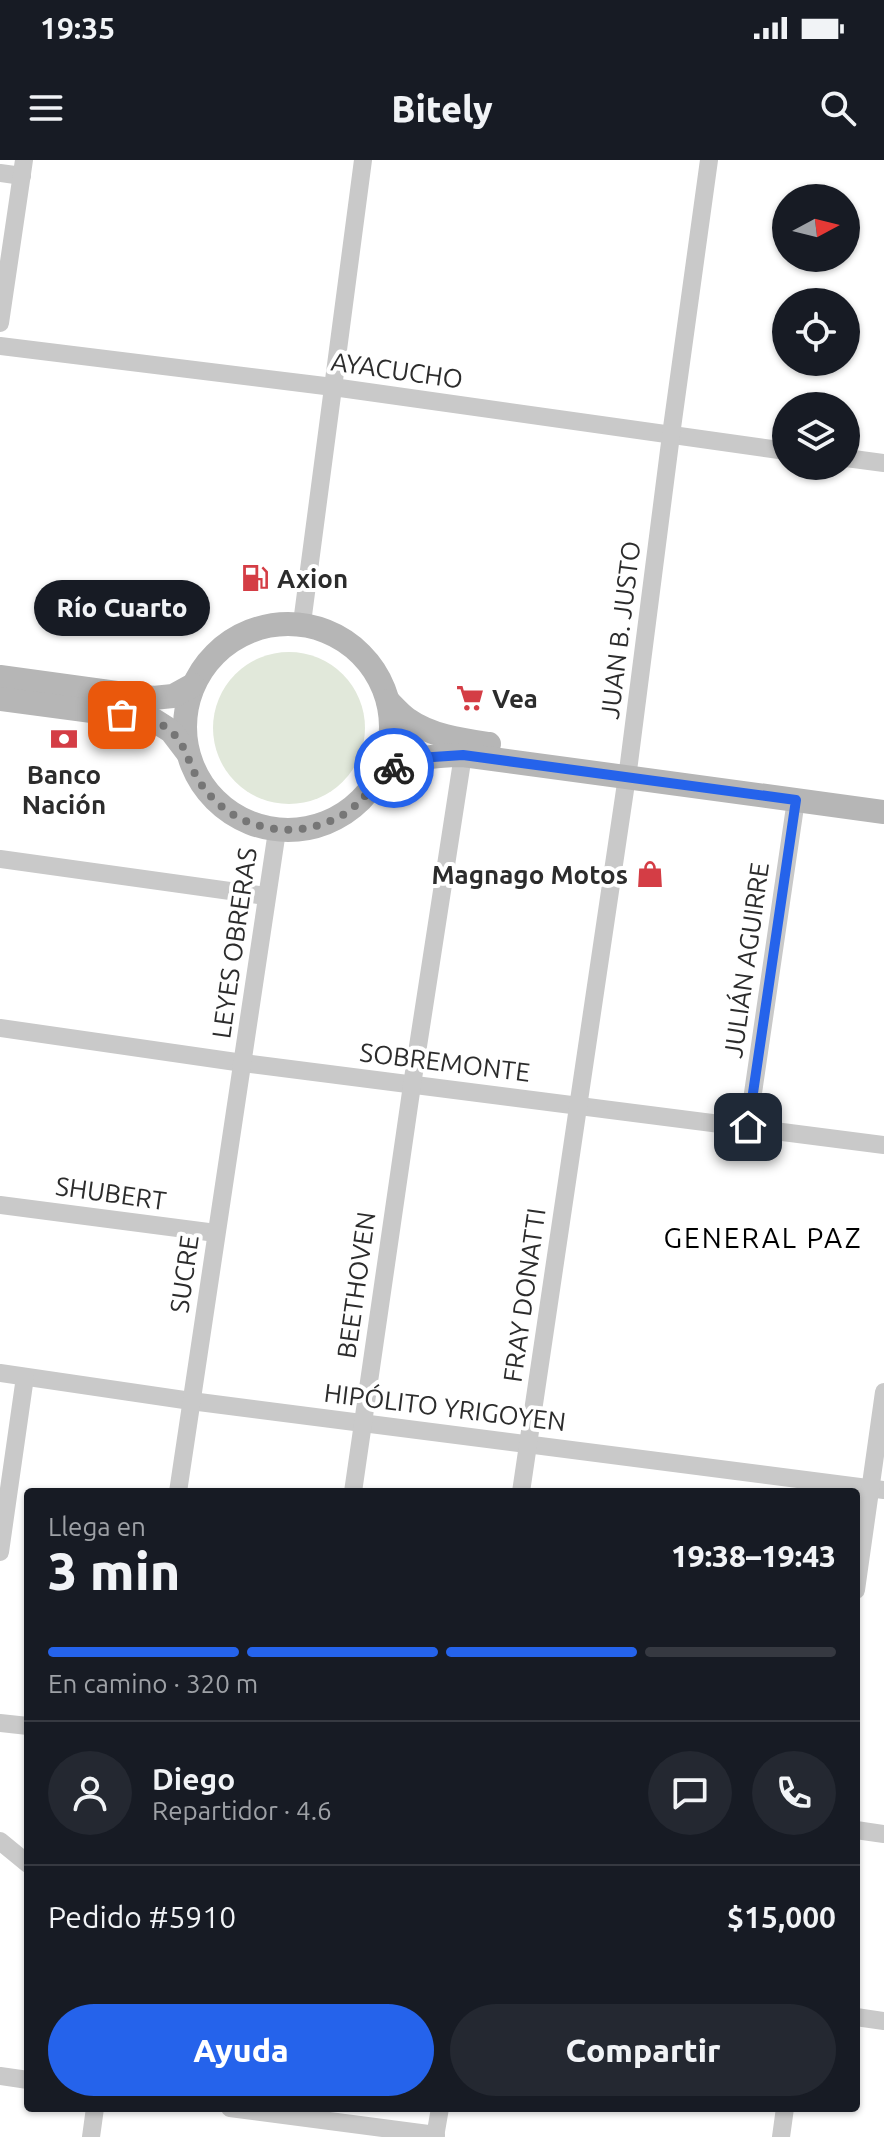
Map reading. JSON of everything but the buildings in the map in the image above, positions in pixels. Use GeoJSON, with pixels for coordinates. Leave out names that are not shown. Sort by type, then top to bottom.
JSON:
{"type":"FeatureCollection","features":[{"type":"Feature","properties":{"kind":"main road"},"geometry":{"type":"LineString","coordinates":[[0,699],[152,719],[171,731],[187,752],[199,781],[220,805],[246,822],[277,831],[308,829],[337,819],[361,800],[379,775],[388,752],[391,726],[388,701],[376,673],[357,649],[331,632],[302,623],[269,624],[237,636],[211,656],[193,685],[184,718],[187,752]]}},
{"type":"Feature","properties":{"kind":"main road"},"geometry":{"type":"LineString","coordinates":[[0,677],[153,698],[173,696],[193,685]]}},
{"type":"Feature","properties":{"kind":"main road"},"geometry":{"type":"LineString","coordinates":[[388,701],[406,718],[444,736],[796,800],[884,812]]}},
{"type":"Feature","properties":{"kind":"main road"},"geometry":{"type":"LineString","coordinates":[[379,775],[418,758],[463,755],[884,798]]}},
{"type":"Feature","properties":{"kind":"street"},"geometry":{"type":"LineString","coordinates":[[302,623],[363,160]]}},
{"type":"Feature","properties":{"kind":"street","name":"JUAN B. JUSTO"},"geometry":{"type":"LineString","coordinates":[[578,1105],[628,770],[709,160]]}},
{"type":"Feature","properties":{"kind":"street"},"geometry":{"type":"LineString","coordinates":[[0,173],[23,168],[0,323]]}},
{"type":"Feature","properties":{"kind":"street","name":"AYACUCHO"},"geometry":{"type":"LineString","coordinates":[[0,346],[333,387],[772,449]]}},
{"type":"Feature","properties":{"kind":"street"},"geometry":{"type":"LineString","coordinates":[[860,460],[884,463]]}},
{"type":"Feature","properties":{"kind":"street","name":"BEETHOVEN"},"geometry":{"type":"LineString","coordinates":[[354,1488],[463,755]]}},
{"type":"Feature","properties":{"kind":"street","name":"JULIÁN AGUIRRE"},"geometry":{"type":"LineString","coordinates":[[748,1127],[796,800]]}},
{"type":"Feature","properties":{"kind":"street","name":"LEYES OBRERAS"},"geometry":{"type":"LineString","coordinates":[[243,1063],[277,831]]}},
{"type":"Feature","properties":{"kind":"street"},"geometry":{"type":"LineString","coordinates":[[0,859],[266,896]]}},
{"type":"Feature","properties":{"kind":"street","name":"SOBREMONTE"},"geometry":{"type":"LineString","coordinates":[[0,1028],[243,1063],[884,1145]]}},
{"type":"Feature","properties":{"kind":"street","name":"SUCRE"},"geometry":{"type":"LineString","coordinates":[[179,1488],[243,1063]]}},
{"type":"Feature","properties":{"kind":"street","name":"FRAY DONATTI"},"geometry":{"type":"LineString","coordinates":[[522,1488],[578,1105]]}},
{"type":"Feature","properties":{"kind":"street","name":"SHUBERT"},"geometry":{"type":"LineString","coordinates":[[0,1205],[216,1233]]}},
{"type":"Feature","properties":{"kind":"street","name":"HIPÓLITO YRIGOYEN"},"geometry":{"type":"LineString","coordinates":[[0,1373],[191,1401],[877,1489]]}},
{"type":"Feature","properties":{"kind":"street"},"geometry":{"type":"LineString","coordinates":[[0,1552],[25,1377]]}},
{"type":"Feature","properties":{"kind":"street"},"geometry":{"type":"LineString","coordinates":[[860,1571],[877,1489],[884,1392]]}},
{"type":"Feature","properties":{"kind":"street"},"geometry":{"type":"LineString","coordinates":[[0,1723],[24,1726]]}},
{"type":"Feature","properties":{"kind":"street"},"geometry":{"type":"LineString","coordinates":[[860,1831],[884,1834]]}},
{"type":"Feature","properties":{"kind":"street"},"geometry":{"type":"LineString","coordinates":[[0,1841],[24,1861]]}},
{"type":"Feature","properties":{"kind":"street"},"geometry":{"type":"LineString","coordinates":[[860,2018],[884,2021]]}},
{"type":"Feature","properties":{"kind":"street"},"geometry":{"type":"LineString","coordinates":[[0,2076],[24,2079]]}},
{"type":"Feature","properties":{"kind":"street"},"geometry":{"type":"LineString","coordinates":[[91,2137],[94,2112]]}},
{"type":"Feature","properties":{"kind":"street"},"geometry":{"type":"LineString","coordinates":[[259,2112],[436,2136],[439,2112]]}},
{"type":"Feature","properties":{"kind":"street"},"geometry":{"type":"LineString","coordinates":[[781,2137],[784,2112]]}},
{"type":"Feature","properties":{"kind":"shaded area"},"geometry":{"type":"Polygon","coordinates":[[[289,652],[318,657],[343,674],[360,699],[365,728],[360,757],[343,782],[318,799],[289,804],[260,799],[235,782],[218,757],[213,728],[218,699],[235,674],[260,657],[289,652]]]}},
{"type":"Feature","properties":{"kind":"way so far"},"geometry":{"type":"LineString","coordinates":[[122,715],[152,719],[171,731],[187,752],[199,781],[220,805],[246,822],[277,831],[308,829],[337,819],[361,800],[379,775],[394,768]]}},
{"type":"Feature","properties":{"kind":"place","name":"Axion"},"geometry":{"type":"Point","coordinates":[255,578]}},
{"type":"Feature","properties":{"kind":"place","name":"Vea"},"geometry":{"type":"Point","coordinates":[470,698]}},
{"type":"Feature","properties":{"kind":"place","name":"Río Cuarto"},"geometry":{"type":"Point","coordinates":[122,715]}},
{"type":"Feature","properties":{"kind":"place","name":"Banco Nación"},"geometry":{"type":"Point","coordinates":[64,739]}},
{"type":"Feature","properties":{"kind":"place","name":"Magnago Motos"},"geometry":{"type":"Point","coordinates":[650,874]}},
{"type":"Feature","properties":{"kind":"district","name":"GENERAL PAZ"},"geometry":{"type":"Point","coordinates":[763,1237]}},
{"type":"Feature","properties":{"kind":"route"},"geometry":{"type":"LineString","coordinates":[[394,768],[418,758],[463,755],[796,800],[748,1127]]}}]}
